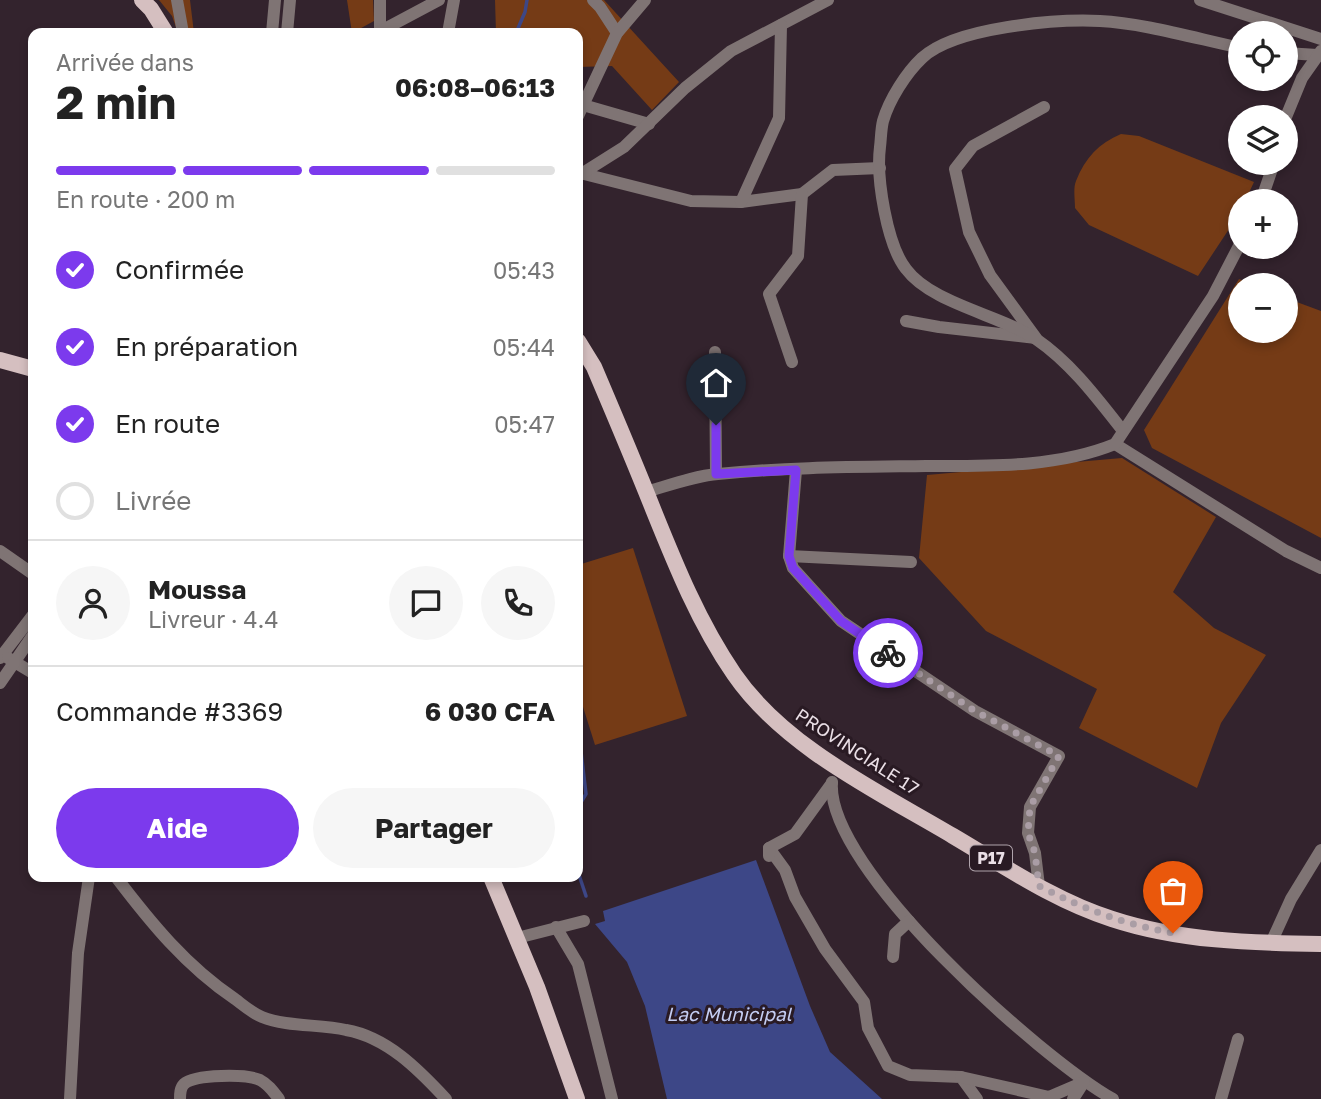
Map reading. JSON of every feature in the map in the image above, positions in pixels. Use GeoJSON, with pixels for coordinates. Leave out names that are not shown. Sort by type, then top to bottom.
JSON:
{"type":"FeatureCollection","features":[{"type":"Feature","properties":{"kind":"main road"},"geometry":{"type":"LineString","coordinates":[[142,0],[163,28]]}},
{"type":"Feature","properties":{"kind":"main road","name":"PROVINCIALE 17"},"geometry":{"type":"LineString","coordinates":[[583,349],[594,367],[684,585],[718,650],[764,710],[837,775],[1039,886],[1081,908],[1113,920],[1193,937],[1321,944]]}},
{"type":"Feature","properties":{"kind":"main road"},"geometry":{"type":"LineString","coordinates":[[0,360],[28,368]]}},
{"type":"Feature","properties":{"kind":"main road"},"geometry":{"type":"LineString","coordinates":[[493,882],[537,987],[577,1099]]}},
{"type":"Feature","properties":{"kind":"street"},"geometry":{"type":"LineString","coordinates":[[177,0],[182,28]]}},
{"type":"Feature","properties":{"kind":"street"},"geometry":{"type":"LineString","coordinates":[[272,28],[275,0]]}},
{"type":"Feature","properties":{"kind":"street"},"geometry":{"type":"LineString","coordinates":[[287,28],[290,0]]}},
{"type":"Feature","properties":{"kind":"street"},"geometry":{"type":"LineString","coordinates":[[379,28],[380,0]]}},
{"type":"Feature","properties":{"kind":"street"},"geometry":{"type":"LineString","coordinates":[[386,28],[439,0]]}},
{"type":"Feature","properties":{"kind":"street"},"geometry":{"type":"LineString","coordinates":[[450,28],[454,0]]}},
{"type":"Feature","properties":{"kind":"street"},"geometry":{"type":"LineString","coordinates":[[593,0],[617,33]]}},
{"type":"Feature","properties":{"kind":"street"},"geometry":{"type":"LineString","coordinates":[[583,104],[617,33],[645,0]]}},
{"type":"Feature","properties":{"kind":"street"},"geometry":{"type":"LineString","coordinates":[[583,173],[624,147],[685,88],[731,51],[828,0]]}},
{"type":"Feature","properties":{"kind":"street"},"geometry":{"type":"LineString","coordinates":[[1200,0],[1321,39]]}},
{"type":"Feature","properties":{"kind":"street"},"geometry":{"type":"LineString","coordinates":[[1035,338],[935,292],[907,270],[891,240],[879,157],[884,120],[898,89],[923,57],[955,40],[998,28],[1049,22],[1102,21],[1228,45]]}},
{"type":"Feature","properties":{"kind":"street"},"geometry":{"type":"LineString","coordinates":[[741,202],[779,118],[781,25]]}},
{"type":"Feature","properties":{"kind":"street"},"geometry":{"type":"LineString","coordinates":[[1298,53],[1319,53]]}},
{"type":"Feature","properties":{"kind":"street"},"geometry":{"type":"LineString","coordinates":[[1291,105],[1302,78],[1319,53]]}},
{"type":"Feature","properties":{"kind":"street"},"geometry":{"type":"LineString","coordinates":[[1044,107],[973,146],[955,169],[969,232],[990,275],[1035,338],[1082,379],[1123,431]]}},
{"type":"Feature","properties":{"kind":"street"},"geometry":{"type":"LineString","coordinates":[[583,111],[649,124]]}},
{"type":"Feature","properties":{"kind":"street"},"geometry":{"type":"LineString","coordinates":[[583,176],[691,201],[741,202],[802,194],[833,170],[880,168]]}},
{"type":"Feature","properties":{"kind":"street"},"geometry":{"type":"LineString","coordinates":[[792,362],[769,294],[798,256],[802,194]]}},
{"type":"Feature","properties":{"kind":"street"},"geometry":{"type":"LineString","coordinates":[[646,492],[716,474],[987,466],[1066,458],[1096,452],[1115,444],[1213,296],[1232,259]]}},
{"type":"Feature","properties":{"kind":"street"},"geometry":{"type":"LineString","coordinates":[[906,321],[1035,338]]}},
{"type":"Feature","properties":{"kind":"street"},"geometry":{"type":"LineString","coordinates":[[715,352],[716,474]]}},
{"type":"Feature","properties":{"kind":"street"},"geometry":{"type":"LineString","coordinates":[[1115,444],[1286,551],[1321,568]]}},
{"type":"Feature","properties":{"kind":"street"},"geometry":{"type":"LineString","coordinates":[[796,470],[789,556],[793,568],[841,621],[975,711],[1059,756],[1030,807],[1028,833],[1035,853],[1039,886]]}},
{"type":"Feature","properties":{"kind":"street"},"geometry":{"type":"LineString","coordinates":[[0,551],[28,570]]}},
{"type":"Feature","properties":{"kind":"street"},"geometry":{"type":"LineString","coordinates":[[789,556],[911,562]]}},
{"type":"Feature","properties":{"kind":"street"},"geometry":{"type":"LineString","coordinates":[[0,682],[5,658],[28,623]]}},
{"type":"Feature","properties":{"kind":"street"},"geometry":{"type":"LineString","coordinates":[[5,658],[28,639]]}},
{"type":"Feature","properties":{"kind":"street"},"geometry":{"type":"LineString","coordinates":[[5,658],[28,670]]}},
{"type":"Feature","properties":{"kind":"street"},"geometry":{"type":"LineString","coordinates":[[837,775],[795,834],[769,854],[785,870],[795,897],[825,949],[864,1002],[868,1028],[888,1066],[910,1075],[961,1077],[1049,1097],[1084,1082]]}},
{"type":"Feature","properties":{"kind":"street"},"geometry":{"type":"LineString","coordinates":[[837,775],[831,794],[836,812],[854,848],[909,921],[963,977],[1039,1045],[1084,1082],[1113,1099]]}},
{"type":"Feature","properties":{"kind":"street"},"geometry":{"type":"LineString","coordinates":[[1271,943],[1291,898],[1321,850]]}},
{"type":"Feature","properties":{"kind":"street"},"geometry":{"type":"LineString","coordinates":[[70,1099],[77,965],[88,882]]}},
{"type":"Feature","properties":{"kind":"street"},"geometry":{"type":"LineString","coordinates":[[121,882],[150,923],[187,961],[261,1017],[348,1030],[385,1044],[422,1074],[446,1099]]}},
{"type":"Feature","properties":{"kind":"street"},"geometry":{"type":"LineString","coordinates":[[517,938],[584,921]]}},
{"type":"Feature","properties":{"kind":"street"},"geometry":{"type":"LineString","coordinates":[[893,957],[895,934],[909,921]]}},
{"type":"Feature","properties":{"kind":"street"},"geometry":{"type":"LineString","coordinates":[[556,927],[578,964],[612,1099]]}},
{"type":"Feature","properties":{"kind":"street"},"geometry":{"type":"LineString","coordinates":[[1221,1099],[1238,1039]]}},
{"type":"Feature","properties":{"kind":"street"},"geometry":{"type":"LineString","coordinates":[[180,1099],[184,1083],[234,1075],[251,1076],[262,1081],[279,1099]]}},
{"type":"Feature","properties":{"kind":"street"},"geometry":{"type":"LineString","coordinates":[[961,1077],[977,1099]]}},
{"type":"Feature","properties":{"kind":"street"},"geometry":{"type":"LineString","coordinates":[[1073,1099],[1084,1082]]}},
{"type":"Feature","properties":{"kind":"shaded area"},"geometry":{"type":"Polygon","coordinates":[[[159,0],[190,0],[193,28],[176,28],[172,16],[159,0]]]}},
{"type":"Feature","properties":{"kind":"shaded area"},"geometry":{"type":"Polygon","coordinates":[[[347,0],[373,0],[374,21],[361,28],[351,28],[347,0]]]}},
{"type":"Feature","properties":{"kind":"shaded area"},"geometry":{"type":"Polygon","coordinates":[[[495,0],[604,0],[679,82],[652,110],[612,66],[583,67],[583,28],[496,28],[495,0]]]}},
{"type":"Feature","properties":{"kind":"shaded area"},"geometry":{"type":"Polygon","coordinates":[[[1121,134],[1139,136],[1228,172],[1228,175],[1236,175],[1254,182],[1251,189],[1228,189],[1228,231],[1198,276],[1089,225],[1075,208],[1075,184],[1080,173],[1094,152],[1121,134]]]}},
{"type":"Feature","properties":{"kind":"shaded area"},"geometry":{"type":"Polygon","coordinates":[[[1228,296],[1228,343],[1298,343],[1298,302],[1321,311],[1321,538],[1152,448],[1144,430],[1228,296]]]}},
{"type":"Feature","properties":{"kind":"shaded area"},"geometry":{"type":"Polygon","coordinates":[[[1122,458],[1216,517],[1173,592],[1214,628],[1266,655],[1221,723],[1197,788],[1079,728],[1097,689],[986,631],[919,558],[927,475],[1122,458]]]}},
{"type":"Feature","properties":{"kind":"shaded area"},"geometry":{"type":"Polygon","coordinates":[[[633,548],[687,716],[595,745],[583,707],[583,563],[633,548]]]}},
{"type":"Feature","properties":{"kind":"water","name":"Lac Municipal"},"geometry":{"type":"Polygon","coordinates":[[[756,860],[810,1006],[830,1052],[882,1099],[667,1099],[645,1006],[627,962],[595,924],[605,921],[603,911],[756,860]]]}},
{"type":"Feature","properties":{"kind":"waterway"},"geometry":{"type":"LineString","coordinates":[[518,28],[527,0]]}},
{"type":"Feature","properties":{"kind":"waterway"},"geometry":{"type":"LineString","coordinates":[[583,768],[586,794],[583,799]]}},
{"type":"Feature","properties":{"kind":"waterway"},"geometry":{"type":"LineString","coordinates":[[581,882],[586,896]]}},
{"type":"Feature","properties":{"kind":"way so far"},"geometry":{"type":"LineString","coordinates":[[888,653],[975,711],[1059,756],[1030,807],[1028,833],[1035,853],[1039,886],[1081,908],[1113,920],[1173,933]]}},
{"type":"Feature","properties":{"kind":"route"},"geometry":{"type":"LineString","coordinates":[[716,425],[716,474],[796,470],[789,556],[793,568],[841,621],[888,653]]}}]}
